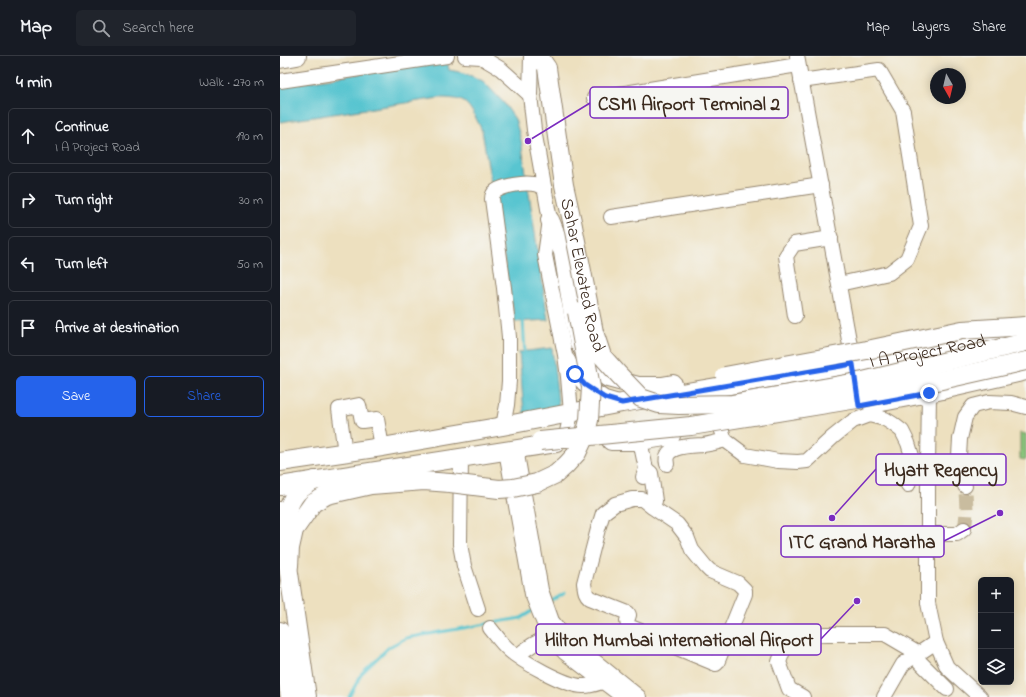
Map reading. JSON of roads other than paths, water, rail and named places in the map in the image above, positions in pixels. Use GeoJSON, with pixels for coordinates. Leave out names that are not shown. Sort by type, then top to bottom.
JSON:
{"type":"FeatureCollection","features":[{"type":"Feature","properties":{"kind":"main road"},"geometry":{"type":"LineString","coordinates":[[280,59],[297,56]]}},
{"type":"Feature","properties":{"kind":"main road","name":"Sahar Elevated Road"},"geometry":{"type":"LineString","coordinates":[[544,60],[564,185],[594,332],[602,356],[641,398],[659,404],[732,404],[863,381],[1026,342]]}},
{"type":"Feature","properties":{"kind":"main road"},"geometry":{"type":"LineString","coordinates":[[289,566],[290,548],[294,530],[313,503],[327,495],[371,485],[424,481],[499,489],[513,488],[537,483],[556,474],[577,453],[589,420],[591,386],[560,221],[564,185]]}},
{"type":"Feature","properties":{"kind":"main road"},"geometry":{"type":"LineString","coordinates":[[550,220],[563,252],[579,343],[594,368],[608,378],[638,386],[662,386],[725,376],[867,350],[962,330],[1026,326]]}},
{"type":"Feature","properties":{"kind":"main road","name":"I A Project Road"},"geometry":{"type":"LineString","coordinates":[[622,403],[925,352],[1026,332]]}},
{"type":"Feature","properties":{"kind":"main road"},"geometry":{"type":"LineString","coordinates":[[280,474],[540,442],[691,426],[857,399],[1026,361]]}},
{"type":"Feature","properties":{"kind":"main road"},"geometry":{"type":"LineString","coordinates":[[280,486],[559,442],[640,440],[723,434],[781,420],[865,409],[1026,371]]}},
{"type":"Feature","properties":{"kind":"main road"},"geometry":{"type":"LineString","coordinates":[[280,462],[382,447],[622,403]]}},
{"type":"Feature","properties":{"kind":"main road"},"geometry":{"type":"LineString","coordinates":[[307,697],[281,519],[300,490],[315,480]]}},
{"type":"Feature","properties":{"kind":"main road"},"geometry":{"type":"LineString","coordinates":[[280,631],[290,697]]}},
{"type":"Feature","properties":{"kind":"street"},"geometry":{"type":"LineString","coordinates":[[280,80],[448,56]]}},
{"type":"Feature","properties":{"kind":"street"},"geometry":{"type":"LineString","coordinates":[[465,56],[481,57],[501,69],[530,94]]}},
{"type":"Feature","properties":{"kind":"street"},"geometry":{"type":"LineString","coordinates":[[531,56],[530,94],[534,130],[550,220],[545,255],[565,355],[571,413],[559,442]]}},
{"type":"Feature","properties":{"kind":"street"},"geometry":{"type":"LineString","coordinates":[[594,98],[798,61],[853,364],[865,409],[885,419],[902,431],[908,443],[912,456],[912,470],[908,485]]}},
{"type":"Feature","properties":{"kind":"street"},"geometry":{"type":"LineString","coordinates":[[801,81],[879,70],[903,111],[921,226],[907,259],[889,273],[839,284]]}},
{"type":"Feature","properties":{"kind":"street"},"geometry":{"type":"LineString","coordinates":[[503,426],[509,381],[509,337],[492,199],[494,193],[505,187],[533,184],[545,189]]}},
{"type":"Feature","properties":{"kind":"street"},"geometry":{"type":"LineString","coordinates":[[611,217],[821,185]]}},
{"type":"Feature","properties":{"kind":"street"},"geometry":{"type":"LineString","coordinates":[[796,316],[786,256],[794,244],[831,238]]}},
{"type":"Feature","properties":{"kind":"street","name":"I A Project Road"},"geometry":{"type":"LineString","coordinates":[[565,355],[575,374],[585,385],[605,398],[622,403]]}},
{"type":"Feature","properties":{"kind":"street"},"geometry":{"type":"LineString","coordinates":[[929,393],[928,603],[939,648],[946,667],[980,697]]}},
{"type":"Feature","properties":{"kind":"street"},"geometry":{"type":"LineString","coordinates":[[958,473],[960,440],[965,417],[973,406],[989,402],[1011,403],[1026,407]]}},
{"type":"Feature","properties":{"kind":"street"},"geometry":{"type":"LineString","coordinates":[[345,453],[339,409],[360,405],[362,421],[377,419],[382,447]]}},
{"type":"Feature","properties":{"kind":"street"},"geometry":{"type":"LineString","coordinates":[[667,464],[666,459],[672,450],[705,445],[723,434],[745,455],[778,461],[807,461],[833,436],[853,421],[865,409]]}},
{"type":"Feature","properties":{"kind":"street"},"geometry":{"type":"LineString","coordinates":[[640,440],[646,469],[651,473],[655,501],[649,505]]}},
{"type":"Feature","properties":{"kind":"street"},"geometry":{"type":"LineString","coordinates":[[511,450],[538,596],[551,631],[565,653],[623,697]]}},
{"type":"Feature","properties":{"kind":"street"},"geometry":{"type":"LineString","coordinates":[[462,457],[460,544],[464,566],[478,609]]}},
{"type":"Feature","properties":{"kind":"street"},"geometry":{"type":"LineString","coordinates":[[928,466],[945,467],[958,473],[964,481],[965,486]]}},
{"type":"Feature","properties":{"kind":"street"},"geometry":{"type":"LineString","coordinates":[[632,498],[642,499],[649,505],[677,524],[687,537],[692,550],[710,571],[738,583],[745,590],[745,594],[716,664],[628,626],[628,613],[590,598],[586,594],[584,584],[598,529],[604,514],[615,504],[632,498]]}},
{"type":"Feature","properties":{"kind":"street"},"geometry":{"type":"LineString","coordinates":[[928,534],[957,534],[964,529]]}},
{"type":"Feature","properties":{"kind":"street"},"geometry":{"type":"LineString","coordinates":[[490,628],[508,649],[532,666],[567,682],[583,686],[607,685],[639,697]]}},
{"type":"Feature","properties":{"kind":"street"},"geometry":{"type":"LineString","coordinates":[[518,656],[551,631]]}},
{"type":"Feature","properties":{"kind":"street"},"geometry":{"type":"LineString","coordinates":[[803,697],[789,689],[779,662],[789,635],[884,634],[919,658],[947,689]]}},
{"type":"Feature","properties":{"kind":"street"},"geometry":{"type":"LineString","coordinates":[[884,697],[903,664],[939,648]]}},
{"type":"Feature","properties":{"kind":"street"},"geometry":{"type":"LineString","coordinates":[[894,697],[909,667],[919,658]]}},
{"type":"Feature","properties":{"kind":"water"},"geometry":{"type":"Polygon","coordinates":[[[447,60],[449,70],[465,73],[483,81],[504,103],[515,119],[521,140],[548,320],[515,322],[482,131],[467,104],[455,99],[439,98],[280,122],[280,86],[447,60]]]}},
{"type":"Feature","properties":{"kind":"water"},"geometry":{"type":"Polygon","coordinates":[[[552,348],[559,410],[524,414],[519,352],[552,348]]]}},
{"type":"Feature","properties":{"kind":"waterway"},"geometry":{"type":"LineString","coordinates":[[523,319],[525,355]]}},
{"type":"Feature","properties":{"kind":"waterway"},"geometry":{"type":"LineString","coordinates":[[550,602],[565,593]]}},
{"type":"Feature","properties":{"kind":"waterway"},"geometry":{"type":"LineString","coordinates":[[349,697],[362,673],[389,647],[406,638],[521,618],[534,610]]}},
{"type":"Feature","properties":{"kind":"tunnel"},"geometry":{"type":"LineString","coordinates":[[964,529],[966,513],[965,486]]}},
{"type":"Feature","properties":{"kind":"place","name":"CSMI Airport Terminal 2"},"geometry":{"type":"Point","coordinates":[528,141]}},
{"type":"Feature","properties":{"kind":"place","name":"ITC Grand Maratha"},"geometry":{"type":"Point","coordinates":[1000,513]}},
{"type":"Feature","properties":{"kind":"place","name":"Hyatt Regency"},"geometry":{"type":"Point","coordinates":[832,518]}},
{"type":"Feature","properties":{"kind":"place","name":"Hilton Mumbai International Airport"},"geometry":{"type":"Point","coordinates":[857,601]}}]}
